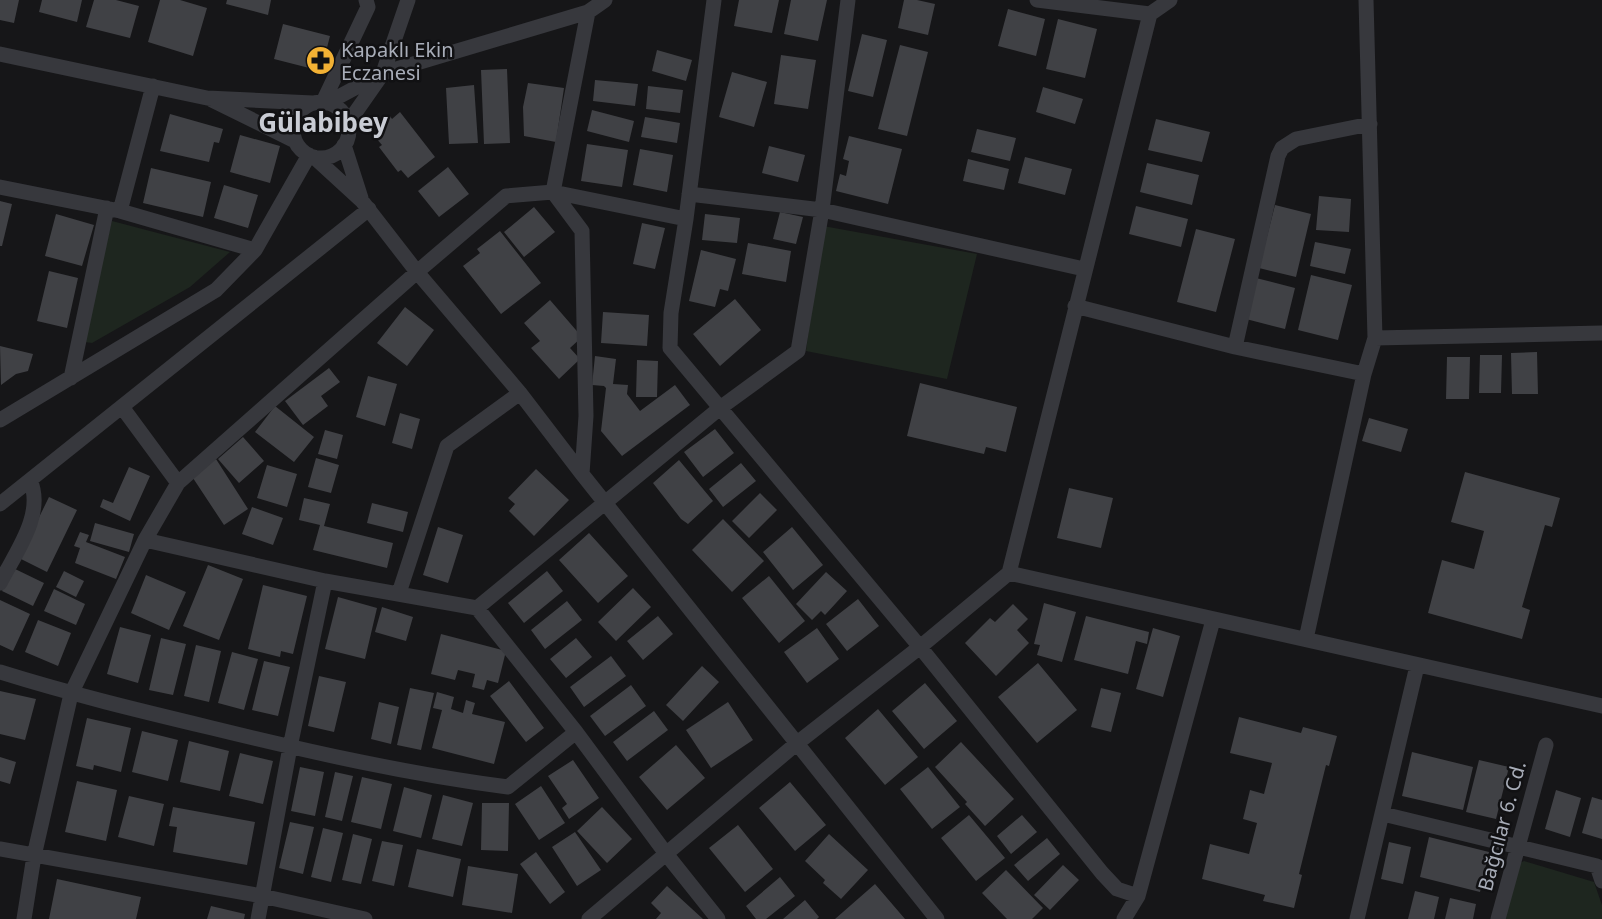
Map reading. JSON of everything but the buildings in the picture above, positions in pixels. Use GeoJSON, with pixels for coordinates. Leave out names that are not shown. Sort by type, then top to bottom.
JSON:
{"type":"FeatureCollection","features":[{"type":"Feature","properties":{"kind":"street"},"geometry":{"type":"LineString","coordinates":[[321,103],[368,7],[366,0]]}},
{"type":"Feature","properties":{"kind":"street"},"geometry":{"type":"LineString","coordinates":[[348,123],[383,73],[408,0]]}},
{"type":"Feature","properties":{"kind":"street"},"geometry":{"type":"LineString","coordinates":[[605,0],[588,12],[383,73],[321,103],[302,109],[293,130],[295,141],[300,148],[366,205],[417,272],[520,393],[937,919]]}},
{"type":"Feature","properties":{"kind":"street"},"geometry":{"type":"LineString","coordinates":[[714,0],[686,219],[671,313],[670,348],[920,647],[1102,873],[1117,889],[1138,896]]}},
{"type":"Feature","properties":{"kind":"street"},"geometry":{"type":"LineString","coordinates":[[477,608],[720,408],[798,351],[822,210],[848,0]]}},
{"type":"Feature","properties":{"kind":"street"},"geometry":{"type":"LineString","coordinates":[[1037,0],[1150,14]]}},
{"type":"Feature","properties":{"kind":"street"},"geometry":{"type":"LineString","coordinates":[[590,919],[796,744],[920,647],[1009,573],[1150,14],[1169,0]]}},
{"type":"Feature","properties":{"kind":"street"},"geometry":{"type":"LineString","coordinates":[[1306,639],[1364,374],[1375,338],[1366,0]]}},
{"type":"Feature","properties":{"kind":"street"},"geometry":{"type":"LineString","coordinates":[[582,474],[586,416],[582,231],[553,192],[588,12]]}},
{"type":"Feature","properties":{"kind":"street"},"geometry":{"type":"LineString","coordinates":[[0,54],[207,98],[321,103],[335,106],[343,113],[348,123],[349,135],[336,154],[326,158],[312,156]]}},
{"type":"Feature","properties":{"kind":"street"},"geometry":{"type":"LineString","coordinates":[[70,378],[114,209],[153,86]]}},
{"type":"Feature","properties":{"kind":"street"},"geometry":{"type":"LineString","coordinates":[[207,98],[295,141]]}},
{"type":"Feature","properties":{"kind":"street"},"geometry":{"type":"LineString","coordinates":[[1234,347],[1278,156],[1282,148],[1296,139],[1370,124]]}},
{"type":"Feature","properties":{"kind":"street"},"geometry":{"type":"LineString","coordinates":[[344,145],[366,205]]}},
{"type":"Feature","properties":{"kind":"street"},"geometry":{"type":"LineString","coordinates":[[0,420],[216,290],[255,249],[312,156]]}},
{"type":"Feature","properties":{"kind":"street"},"geometry":{"type":"LineString","coordinates":[[0,186],[114,209],[255,249]]}},
{"type":"Feature","properties":{"kind":"street"},"geometry":{"type":"LineString","coordinates":[[24,919],[34,856],[71,694],[144,540],[178,483],[506,196],[553,192],[686,219]]}},
{"type":"Feature","properties":{"kind":"street"},"geometry":{"type":"LineString","coordinates":[[689,194],[822,210],[1084,269]]}},
{"type":"Feature","properties":{"kind":"street"},"geometry":{"type":"LineString","coordinates":[[0,504],[122,407],[366,205]]}},
{"type":"Feature","properties":{"kind":"street"},"geometry":{"type":"LineString","coordinates":[[1075,306],[1234,347],[1364,374]]}},
{"type":"Feature","properties":{"kind":"street"},"geometry":{"type":"LineString","coordinates":[[1375,338],[1602,333]]}},
{"type":"Feature","properties":{"kind":"street"},"geometry":{"type":"LineString","coordinates":[[399,593],[447,446],[520,393]]}},
{"type":"Feature","properties":{"kind":"street"},"geometry":{"type":"LineString","coordinates":[[122,407],[178,483]]}},
{"type":"Feature","properties":{"kind":"street"},"geometry":{"type":"LineString","coordinates":[[0,583],[35,512],[35,495],[30,480]]}},
{"type":"Feature","properties":{"kind":"street"},"geometry":{"type":"LineString","coordinates":[[144,540],[325,581],[477,608],[576,732],[667,855],[718,919]]}},
{"type":"Feature","properties":{"kind":"street"},"geometry":{"type":"LineString","coordinates":[[1009,573],[1602,706]]}},
{"type":"Feature","properties":{"kind":"street"},"geometry":{"type":"LineString","coordinates":[[258,919],[290,747],[325,581]]}},
{"type":"Feature","properties":{"kind":"street"},"geometry":{"type":"LineString","coordinates":[[1124,919],[1138,896],[1214,620]]}},
{"type":"Feature","properties":{"kind":"street"},"geometry":{"type":"LineString","coordinates":[[1357,919],[1417,666]]}},
{"type":"Feature","properties":{"kind":"street"},"geometry":{"type":"LineString","coordinates":[[0,672],[71,694],[290,747],[439,778],[508,787],[576,732]]}},
{"type":"Feature","properties":{"kind":"street","name":"Bağcılar 6. Cd."},"geometry":{"type":"LineString","coordinates":[[1498,919],[1546,745]]}},
{"type":"Feature","properties":{"kind":"street"},"geometry":{"type":"LineString","coordinates":[[1383,814],[1597,866],[1602,881]]}},
{"type":"Feature","properties":{"kind":"street"},"geometry":{"type":"LineString","coordinates":[[0,849],[262,896],[365,919]]}},
{"type":"Feature","properties":{"kind":"shaded area"},"geometry":{"type":"Polygon","coordinates":[[[112,221],[230,252],[190,287],[92,343],[85,342],[83,332],[112,221]]]}},
{"type":"Feature","properties":{"kind":"shaded area"},"geometry":{"type":"Polygon","coordinates":[[[823,226],[977,254],[947,379],[806,351],[823,226]]]}},
{"type":"Feature","properties":{"kind":"shaded area"},"geometry":{"type":"Polygon","coordinates":[[[1524,861],[1594,882],[1602,905],[1602,919],[1504,919],[1518,864],[1524,861]]]}},
{"type":"Feature","properties":{"kind":"place","name":"Kapaklı Ekin Eczanesi"},"geometry":{"type":"Point","coordinates":[320,61]}},
{"type":"Feature","properties":{"kind":"district","name":"Gülabibey"},"geometry":{"type":"Point","coordinates":[323,123]}}]}
